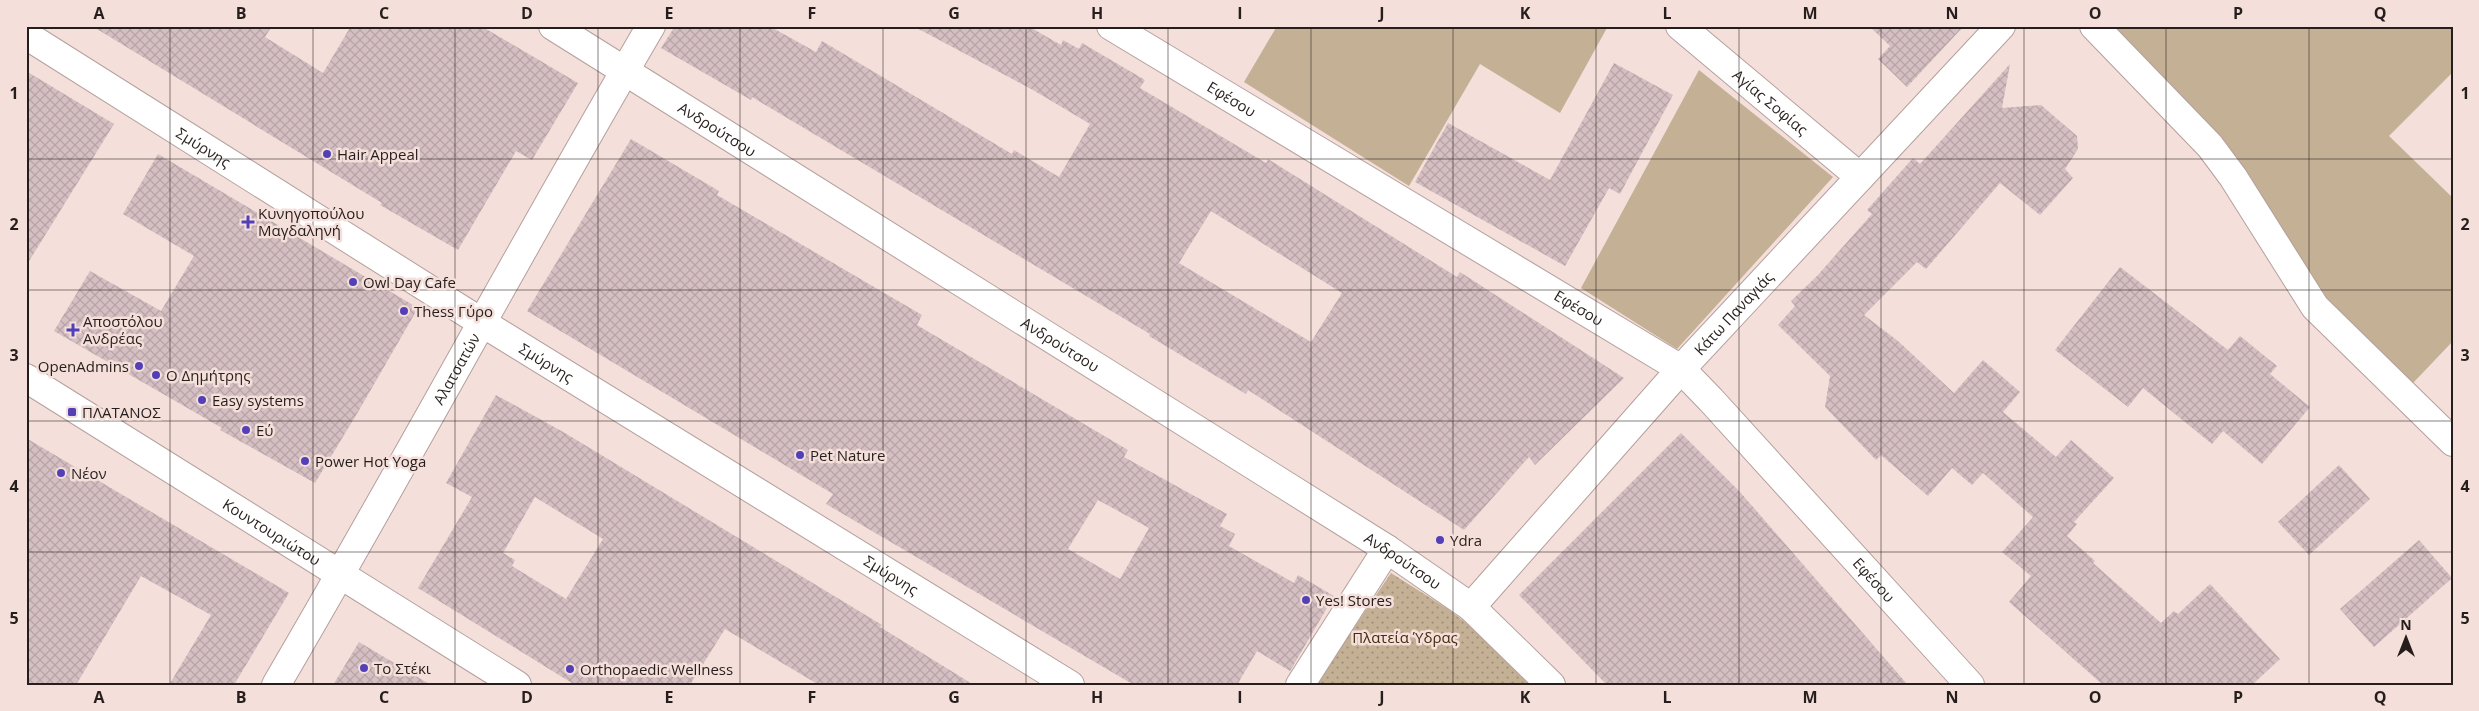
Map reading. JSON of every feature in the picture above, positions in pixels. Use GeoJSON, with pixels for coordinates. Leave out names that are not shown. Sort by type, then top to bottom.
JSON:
{"type":"FeatureCollection","features":[{"type":"Feature","properties":{"kind":"street","name":"Ανδρούτσου"},"geometry":{"type":"LineString","coordinates":[[553,26],[1387,548],[1471,607],[1551,685]]}},
{"type":"Feature","properties":{"kind":"street","name":"Αλατσατών"},"geometry":{"type":"LineString","coordinates":[[276,685],[340,576],[481,322],[651,26]]}},
{"type":"Feature","properties":{"kind":"street","name":"Εφέσου"},"geometry":{"type":"LineString","coordinates":[[1111,26],[1681,369],[1970,685]]}},
{"type":"Feature","properties":{"kind":"street","name":"Αγίας Σοφίας"},"geometry":{"type":"LineString","coordinates":[[1680,26],[1860,178]]}},
{"type":"Feature","properties":{"kind":"street","name":"Κάτω Παναγιάς"},"geometry":{"type":"LineString","coordinates":[[1471,607],[1681,369],[2001,26]]}},
{"type":"Feature","properties":{"kind":"street"},"geometry":{"type":"LineString","coordinates":[[2094,26],[2210,146],[2233,177],[2315,307],[2453,442]]}},
{"type":"Feature","properties":{"kind":"street","name":"Σμύρνης"},"geometry":{"type":"LineString","coordinates":[[26,35],[481,322],[1070,685]]}},
{"type":"Feature","properties":{"kind":"street","name":"Κουντουριώτου"},"geometry":{"type":"LineString","coordinates":[[26,378],[517,685]]}},
{"type":"Feature","properties":{"kind":"street"},"geometry":{"type":"LineString","coordinates":[[1300,685],[1387,548]]}},
{"type":"Feature","properties":{"kind":"green space"},"geometry":{"type":"Polygon","coordinates":[[[1277,26],[1608,26],[1560,113],[1480,64],[1409,186],[1244,82],[1277,26]]]}},
{"type":"Feature","properties":{"kind":"green space"},"geometry":{"type":"Polygon","coordinates":[[[2110,26],[2453,26],[2453,72],[2389,136],[2453,198],[2453,341],[2413,383],[2327,299],[2225,146],[2110,26]]]}},
{"type":"Feature","properties":{"kind":"green space"},"geometry":{"type":"Polygon","coordinates":[[[1699,70],[1833,177],[1677,349],[1581,288],[1699,70]]]}},
{"type":"Feature","properties":{"kind":"green space","name":"Πλατεία Ύδρας"},"geometry":{"type":"Polygon","coordinates":[[[1391,573],[1448,609],[1491,642],[1532,685],[1315,685],[1391,573]]]}},
{"type":"Feature","properties":{"kind":"building"},"geometry":{"type":"Polygon","coordinates":[[[92,26],[272,26],[265,37],[323,73],[351,26],[481,26],[578,83],[532,160],[516,151],[458,250],[380,205],[382,203],[92,26]]]}},
{"type":"Feature","properties":{"kind":"building"},"geometry":{"type":"Polygon","coordinates":[[[675,26],[769,26],[816,52],[822,41],[1012,154],[1014,150],[1059,177],[1090,124],[1033,90],[913,26],[1028,26],[1061,45],[1063,40],[1079,49],[1082,43],[1145,80],[1140,88],[1266,163],[1268,159],[1457,277],[1460,272],[1624,378],[1535,465],[1529,457],[1464,530],[1248,390],[1246,394],[1149,336],[1150,334],[752,97],[751,100],[661,48],[675,26]],[[1211,211],[1179,263],[1311,342],[1342,293],[1211,211]]]}},
{"type":"Feature","properties":{"kind":"building"},"geometry":{"type":"Polygon","coordinates":[[[1869,26],[1964,26],[1907,87],[1878,59],[1890,46],[1869,26]]]}},
{"type":"Feature","properties":{"kind":"building"},"geometry":{"type":"Polygon","coordinates":[[[1614,63],[1673,95],[1620,194],[1609,188],[1565,266],[1415,182],[1448,123],[1550,180],[1614,63]]]}},
{"type":"Feature","properties":{"kind":"building"},"geometry":{"type":"Polygon","coordinates":[[[2010,64],[2002,108],[2041,105],[2077,136],[2078,149],[2065,169],[2073,178],[2040,215],[2000,183],[1926,269],[1917,262],[1864,315],[1898,341],[1954,393],[1983,360],[2020,392],[2003,412],[2056,457],[2071,440],[2114,478],[2074,522],[2077,524],[2067,536],[2095,561],[2093,563],[2161,623],[2174,611],[2178,614],[2210,584],[2280,659],[2252,685],[2103,685],[2009,602],[2031,576],[2002,552],[2033,517],[1983,473],[1972,485],[1952,468],[1928,496],[1881,455],[1876,460],[1825,407],[1830,376],[1778,325],[1795,306],[1791,301],[1817,276],[1872,214],[1867,210],[1913,158],[1920,164],[2010,64]]]}},
{"type":"Feature","properties":{"kind":"building"},"geometry":{"type":"Polygon","coordinates":[[[26,71],[114,124],[26,266],[26,71]]]}},
{"type":"Feature","properties":{"kind":"building"},"geometry":{"type":"Polygon","coordinates":[[[631,139],[719,191],[717,195],[922,315],[917,325],[1128,450],[1124,457],[1227,514],[1220,526],[1235,534],[1229,546],[1294,583],[1298,575],[1334,596],[1290,671],[1257,651],[1237,685],[1134,685],[826,504],[833,494],[527,311],[631,139]],[[1098,500],[1068,549],[1120,579],[1149,528],[1098,500]]]}},
{"type":"Feature","properties":{"kind":"building"},"geometry":{"type":"Polygon","coordinates":[[[158,154],[418,308],[315,483],[220,430],[222,428],[54,331],[90,271],[161,311],[194,256],[123,214],[158,154]]]}},
{"type":"Feature","properties":{"kind":"building"},"geometry":{"type":"Polygon","coordinates":[[[2120,267],[2228,350],[2240,336],[2277,366],[2270,374],[2310,407],[2262,464],[2223,431],[2212,444],[2143,388],[2128,407],[2055,350],[2120,267]]]}},
{"type":"Feature","properties":{"kind":"building"},"geometry":{"type":"Polygon","coordinates":[[[496,395],[565,433],[882,625],[880,627],[974,685],[819,685],[725,629],[690,685],[575,685],[418,588],[472,497],[446,483],[496,395]],[[535,497],[503,553],[515,560],[512,566],[566,599],[603,539],[535,497]]]}},
{"type":"Feature","properties":{"kind":"building"},"geometry":{"type":"Polygon","coordinates":[[[1681,433],[1740,492],[1908,685],[1607,685],[1519,595],[1681,433]]]}},
{"type":"Feature","properties":{"kind":"building"},"geometry":{"type":"Polygon","coordinates":[[[26,438],[289,593],[234,685],[169,685],[211,615],[141,576],[76,685],[26,685],[26,438]]]}},
{"type":"Feature","properties":{"kind":"building"},"geometry":{"type":"Polygon","coordinates":[[[2339,465],[2370,499],[2309,555],[2278,522],[2339,465]]]}},
{"type":"Feature","properties":{"kind":"building"},"geometry":{"type":"Polygon","coordinates":[[[2419,540],[2452,578],[2374,647],[2340,609],[2419,540]]]}},
{"type":"Feature","properties":{"kind":"building"},"geometry":{"type":"Polygon","coordinates":[[[359,642],[431,685],[333,685],[359,642]]]}},
{"type":"Feature","properties":{"kind":"place","name":"Hair Appeal"},"geometry":{"type":"Point","coordinates":[327,154]}},
{"type":"Feature","properties":{"kind":"place","name":"Κυνηγοπούλου Μαγδαληνή"},"geometry":{"type":"Point","coordinates":[248,222]}},
{"type":"Feature","properties":{"kind":"place","name":"Owl Day Cafe"},"geometry":{"type":"Point","coordinates":[353,282]}},
{"type":"Feature","properties":{"kind":"place","name":"Thess Γύρο"},"geometry":{"type":"Point","coordinates":[404,311]}},
{"type":"Feature","properties":{"kind":"place","name":"Αποστόλου Ανδρέας"},"geometry":{"type":"Point","coordinates":[73,330]}},
{"type":"Feature","properties":{"kind":"place","name":"OpenAdmins"},"geometry":{"type":"Point","coordinates":[139,366]}},
{"type":"Feature","properties":{"kind":"place","name":"Ο Δημήτρης"},"geometry":{"type":"Point","coordinates":[156,375]}},
{"type":"Feature","properties":{"kind":"place","name":"Easy systems"},"geometry":{"type":"Point","coordinates":[202,400]}},
{"type":"Feature","properties":{"kind":"place","name":"ΠΛΑΤΑΝΟΣ"},"geometry":{"type":"Point","coordinates":[72,412]}},
{"type":"Feature","properties":{"kind":"place","name":"Εύ"},"geometry":{"type":"Point","coordinates":[246,430]}},
{"type":"Feature","properties":{"kind":"place","name":"Pet Nature"},"geometry":{"type":"Point","coordinates":[800,455]}},
{"type":"Feature","properties":{"kind":"place","name":"Power Hot Yoga"},"geometry":{"type":"Point","coordinates":[305,461]}},
{"type":"Feature","properties":{"kind":"place","name":"Νέον"},"geometry":{"type":"Point","coordinates":[61,473]}},
{"type":"Feature","properties":{"kind":"place","name":"Ydra"},"geometry":{"type":"Point","coordinates":[1440,540]}},
{"type":"Feature","properties":{"kind":"place","name":"Yes! Stores"},"geometry":{"type":"Point","coordinates":[1306,600]}},
{"type":"Feature","properties":{"kind":"place","name":"Το Στέκι"},"geometry":{"type":"Point","coordinates":[364,668]}},
{"type":"Feature","properties":{"kind":"place","name":"Orthopaedic Wellness"},"geometry":{"type":"Point","coordinates":[570,669]}}]}
